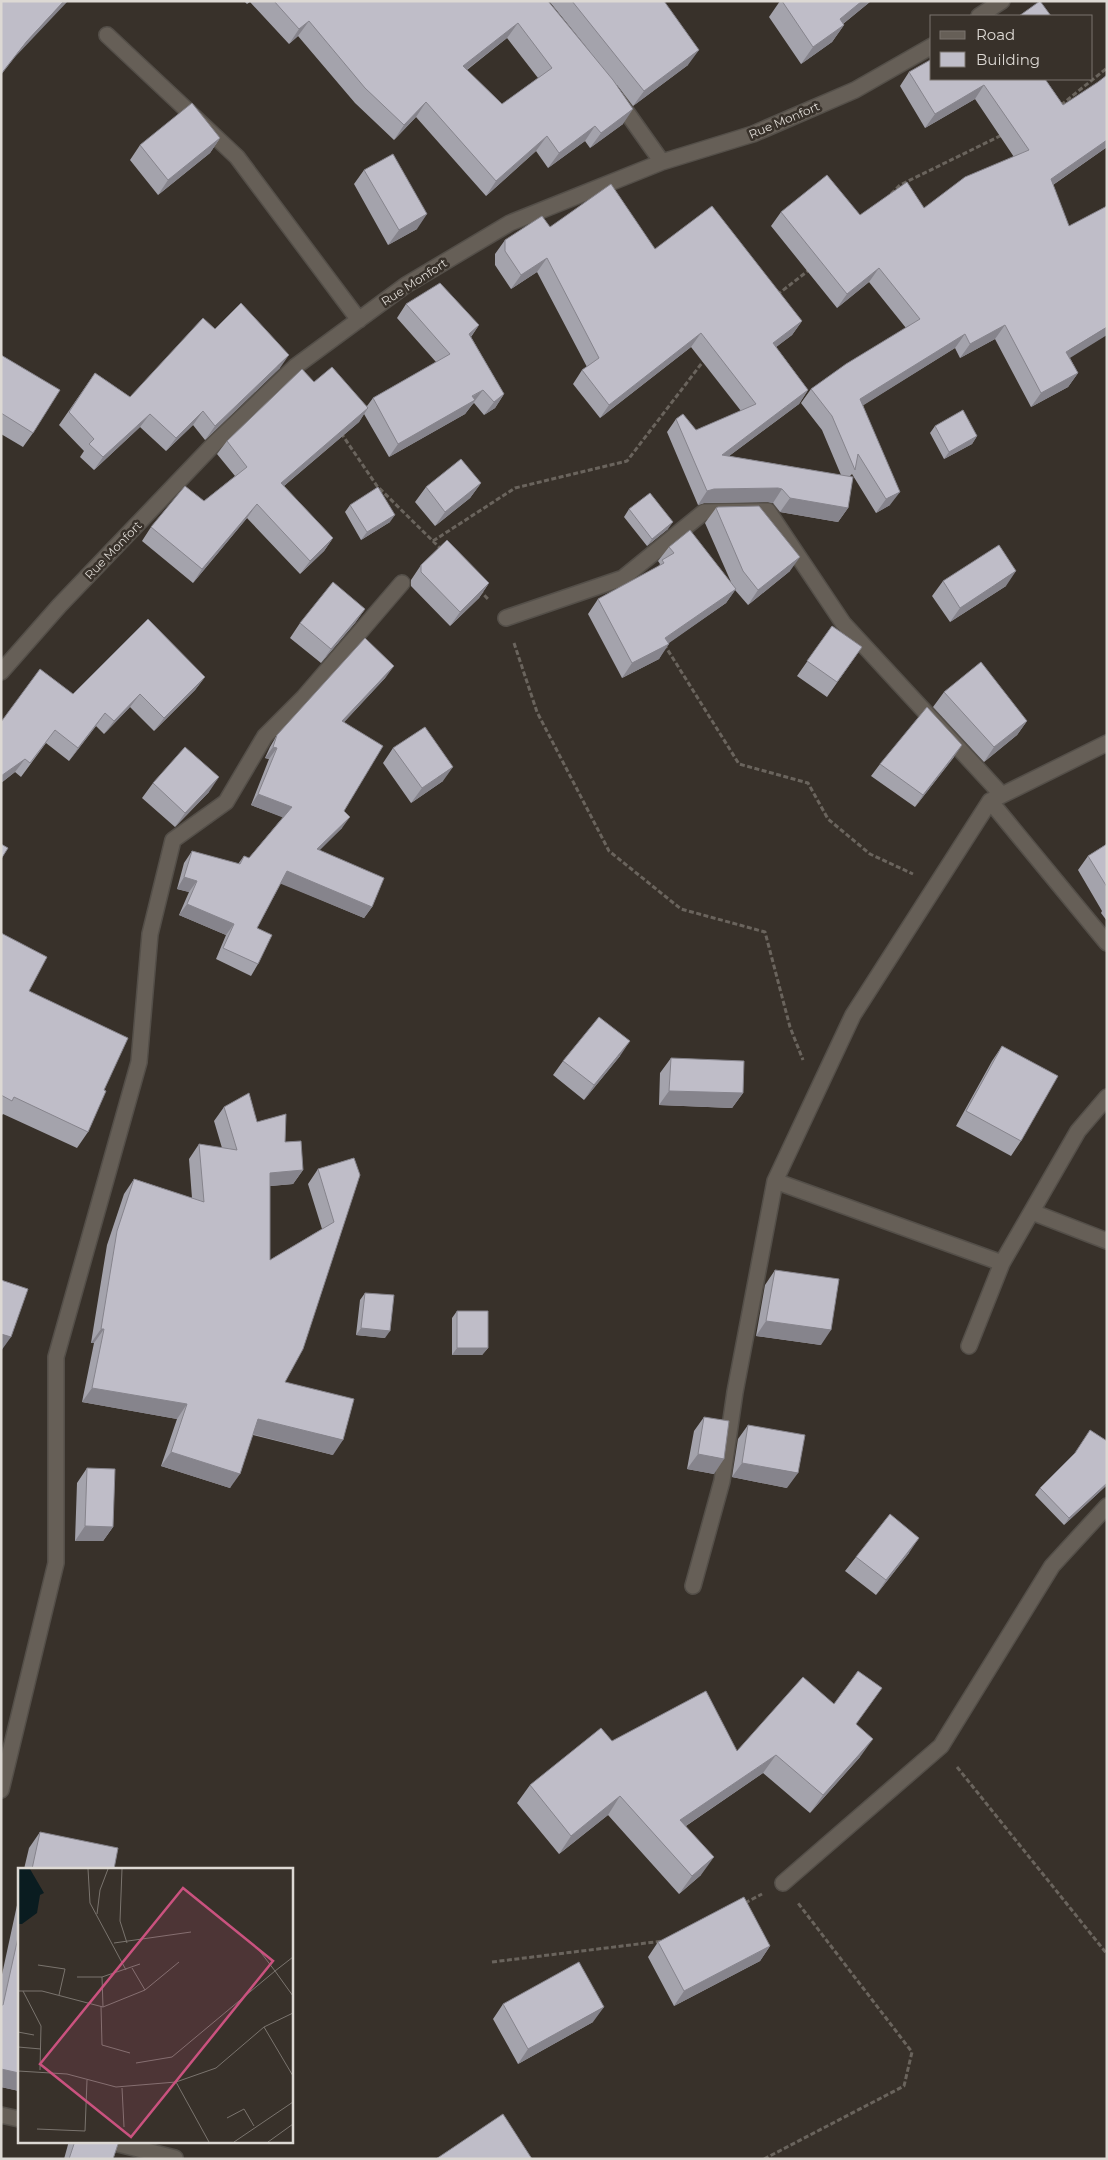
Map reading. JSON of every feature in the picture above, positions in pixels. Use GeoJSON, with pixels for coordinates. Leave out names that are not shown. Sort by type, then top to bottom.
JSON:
{"type":"FeatureCollection","features":[{"type":"Feature","properties":{"kind":"street"},"geometry":{"type":"LineString","coordinates":[[981,15],[1002,1]]}},
{"type":"Feature","properties":{"kind":"street"},"geometry":{"type":"LineString","coordinates":[[107,35],[236,157],[359,320]]}},
{"type":"Feature","properties":{"kind":"street","name":"Rue Monfort"},"geometry":{"type":"LineString","coordinates":[[1,672],[58,606],[214,443],[296,366],[406,285],[510,223],[662,162],[752,134],[856,90],[930,47]]}},
{"type":"Feature","properties":{"kind":"street"},"geometry":{"type":"LineString","coordinates":[[610,89],[662,162]]}},
{"type":"Feature","properties":{"kind":"street"},"geometry":{"type":"LineString","coordinates":[[506,618],[623,578],[704,512],[768,511],[843,623],[996,798],[1107,943]]}},
{"type":"Feature","properties":{"kind":"street"},"geometry":{"type":"LineString","coordinates":[[1,1790],[56,1563],[56,1357],[139,1062],[150,934],[173,840],[226,802],[265,736],[304,697],[402,583]]}},
{"type":"Feature","properties":{"kind":"street"},"geometry":{"type":"LineString","coordinates":[[693,1586],[722,1481],[735,1392],[775,1181],[853,1014],[937,884],[996,798],[1107,743]]}},
{"type":"Feature","properties":{"kind":"street"},"geometry":{"type":"LineString","coordinates":[[969,1346],[1002,1264],[1078,1131],[1107,1097]]}},
{"type":"Feature","properties":{"kind":"street"},"geometry":{"type":"LineString","coordinates":[[775,1181],[1002,1264]]}},
{"type":"Feature","properties":{"kind":"street"},"geometry":{"type":"LineString","coordinates":[[1032,1212],[1107,1241]]}},
{"type":"Feature","properties":{"kind":"street"},"geometry":{"type":"LineString","coordinates":[[783,1883],[941,1746],[1052,1566],[1107,1506]]}},
{"type":"Feature","properties":{"kind":"street"},"geometry":{"type":"LineString","coordinates":[[1,2115],[18,2119]]}},
{"type":"Feature","properties":{"kind":"street"},"geometry":{"type":"LineString","coordinates":[[110,2142],[175,2158]]}},
{"type":"Feature","properties":{"kind":"path"},"geometry":{"type":"LineString","coordinates":[[1093,79],[1107,68]]}},
{"type":"Feature","properties":{"kind":"path"},"geometry":{"type":"LineString","coordinates":[[1056,109],[1092,80]]}},
{"type":"Feature","properties":{"kind":"path"},"geometry":{"type":"LineString","coordinates":[[887,198],[900,185],[1013,130]]}},
{"type":"Feature","properties":{"kind":"path"},"geometry":{"type":"LineString","coordinates":[[773,297],[811,268]]}},
{"type":"Feature","properties":{"kind":"path"},"geometry":{"type":"LineString","coordinates":[[433,541],[515,488],[627,461],[698,365],[712,353]]}},
{"type":"Feature","properties":{"kind":"path"},"geometry":{"type":"LineString","coordinates":[[339,430],[377,486],[446,555]]}},
{"type":"Feature","properties":{"kind":"path"},"geometry":{"type":"LineString","coordinates":[[473,583],[506,618],[537,712],[609,851],[681,909],[766,932],[790,1028],[816,1092]]}},
{"type":"Feature","properties":{"kind":"path"},"geometry":{"type":"LineString","coordinates":[[662,639],[739,764],[808,783],[828,820],[870,854],[937,884]]}},
{"type":"Feature","properties":{"kind":"path"},"geometry":{"type":"LineString","coordinates":[[941,1746],[1107,1954]]}},
{"type":"Feature","properties":{"kind":"path"},"geometry":{"type":"LineString","coordinates":[[739,1906],[783,1883],[912,2052],[904,2086],[764,2159]]}},
{"type":"Feature","properties":{"kind":"path"},"geometry":{"type":"LineString","coordinates":[[492,1962],[669,1940]]}},
{"type":"Feature","properties":{"kind":"building"},"geometry":{"type":"Polygon","coordinates":[[[1,1],[64,1],[27,41],[1,74],[1,1]]]}},
{"type":"Feature","properties":{"kind":"building"},"geometry":{"type":"Polygon","coordinates":[[[274,1],[548,1],[613,80],[633,109],[601,133],[595,126],[559,153],[547,136],[496,181],[426,102],[404,125],[365,88],[309,21],[299,29],[274,1]],[[518,23],[463,66],[502,104],[552,68],[518,23]]]}},
{"type":"Feature","properties":{"kind":"building"},"geometry":{"type":"Polygon","coordinates":[[[572,1],[664,1],[699,50],[644,91],[572,1]]]}},
{"type":"Feature","properties":{"kind":"building"},"geometry":{"type":"Polygon","coordinates":[[[782,1],[862,1],[840,19],[844,25],[813,47],[782,1]]]}},
{"type":"Feature","properties":{"kind":"building"},"geometry":{"type":"Polygon","coordinates":[[[1040,1],[1050,15],[1020,15],[1040,1]]]}},
{"type":"Feature","properties":{"kind":"building"},"geometry":{"type":"Polygon","coordinates":[[[930,60],[930,80],[1046,80],[1063,105],[1107,75],[1107,140],[1051,179],[1069,226],[1107,206],[1107,327],[1066,352],[1078,373],[1041,393],[1005,325],[970,344],[965,334],[860,399],[900,492],[886,499],[858,454],[855,470],[832,416],[811,389],[846,364],[920,319],[879,268],[847,294],[781,212],[827,175],[860,215],[907,182],[924,208],[965,177],[1029,150],[984,85],[935,114],[909,72],[930,60]]]}},
{"type":"Feature","properties":{"kind":"building"},"geometry":{"type":"Polygon","coordinates":[[[192,103],[220,138],[168,180],[140,145],[192,103]]]}},
{"type":"Feature","properties":{"kind":"building"},"geometry":{"type":"Polygon","coordinates":[[[393,154],[427,214],[399,230],[364,170],[393,154]]]}},
{"type":"Feature","properties":{"kind":"building"},"geometry":{"type":"Polygon","coordinates":[[[611,184],[655,249],[712,206],[802,321],[773,343],[808,390],[722,455],[853,477],[848,508],[790,498],[782,489],[778,488],[714,489],[707,491],[676,419],[683,414],[696,430],[756,404],[701,333],[609,405],[582,370],[599,358],[547,258],[521,275],[505,251],[505,240],[542,216],[550,227],[611,184]]]}},
{"type":"Feature","properties":{"kind":"building"},"geometry":{"type":"Polygon","coordinates":[[[440,283],[479,325],[469,334],[504,394],[494,402],[483,390],[472,396],[475,400],[398,444],[373,398],[450,354],[406,304],[440,283]]]}},
{"type":"Feature","properties":{"kind":"building"},"geometry":{"type":"Polygon","coordinates":[[[241,303],[289,355],[215,426],[203,411],[176,438],[150,414],[103,457],[89,444],[94,439],[69,412],[95,373],[130,397],[203,318],[215,329],[241,303]]]}},
{"type":"Feature","properties":{"kind":"building"},"geometry":{"type":"Polygon","coordinates":[[[1,355],[60,390],[33,433],[1,413],[1,355]]]}},
{"type":"Feature","properties":{"kind":"building"},"geometry":{"type":"Polygon","coordinates":[[[332,367],[368,408],[281,483],[333,538],[310,561],[257,504],[202,569],[151,527],[185,486],[204,501],[247,467],[227,441],[302,369],[314,382],[332,367]]]}},
{"type":"Feature","properties":{"kind":"building"},"geometry":{"type":"Polygon","coordinates":[[[963,410],[977,436],[949,452],[935,426],[963,410]]]}},
{"type":"Feature","properties":{"kind":"building"},"geometry":{"type":"Polygon","coordinates":[[[461,459],[481,483],[445,512],[426,487],[461,459]]]}},
{"type":"Feature","properties":{"kind":"building"},"geometry":{"type":"Polygon","coordinates":[[[378,487],[395,515],[367,532],[350,505],[378,487]]]}},
{"type":"Feature","properties":{"kind":"building"},"geometry":{"type":"Polygon","coordinates":[[[650,493],[673,522],[652,539],[629,509],[650,493]]]}},
{"type":"Feature","properties":{"kind":"building"},"geometry":{"type":"Polygon","coordinates":[[[759,506],[800,557],[758,590],[743,571],[716,508],[759,506]]]}},
{"type":"Feature","properties":{"kind":"building"},"geometry":{"type":"Polygon","coordinates":[[[690,530],[736,589],[665,638],[669,644],[632,663],[598,599],[664,563],[662,560],[674,553],[669,547],[690,530]]]}},
{"type":"Feature","properties":{"kind":"building"},"geometry":{"type":"Polygon","coordinates":[[[447,540],[489,583],[460,612],[421,572],[421,565],[447,540]]]}},
{"type":"Feature","properties":{"kind":"building"},"geometry":{"type":"Polygon","coordinates":[[[999,545],[1016,571],[960,608],[943,581],[999,545]]]}},
{"type":"Feature","properties":{"kind":"building"},"geometry":{"type":"Polygon","coordinates":[[[333,582],[365,609],[331,649],[300,623],[333,582]]]}},
{"type":"Feature","properties":{"kind":"building"},"geometry":{"type":"Polygon","coordinates":[[[148,619],[205,677],[164,718],[140,694],[114,721],[105,713],[78,748],[55,730],[30,763],[25,759],[1,776],[1,722],[40,669],[73,694],[148,619]]]}},
{"type":"Feature","properties":{"kind":"building"},"geometry":{"type":"Polygon","coordinates":[[[832,626],[862,647],[837,682],[807,661],[832,626]]]}},
{"type":"Feature","properties":{"kind":"building"},"geometry":{"type":"Polygon","coordinates":[[[365,638],[394,666],[342,721],[383,746],[344,811],[350,817],[317,849],[384,878],[372,907],[287,871],[257,928],[272,935],[258,964],[223,948],[234,924],[187,904],[197,881],[184,877],[192,851],[240,864],[244,856],[249,858],[292,807],[258,794],[277,748],[273,747],[277,735],[365,638]]]}},
{"type":"Feature","properties":{"kind":"building"},"geometry":{"type":"Polygon","coordinates":[[[981,662],[1027,721],[994,747],[944,692],[981,662]]]}},
{"type":"Feature","properties":{"kind":"building"},"geometry":{"type":"Polygon","coordinates":[[[927,707],[962,745],[923,795],[880,764],[927,707]]]}},
{"type":"Feature","properties":{"kind":"building"},"geometry":{"type":"Polygon","coordinates":[[[425,727],[453,767],[422,788],[393,748],[425,727]]]}},
{"type":"Feature","properties":{"kind":"building"},"geometry":{"type":"Polygon","coordinates":[[[185,747],[219,777],[185,813],[153,783],[185,747]]]}},
{"type":"Feature","properties":{"kind":"building"},"geometry":{"type":"Polygon","coordinates":[[[1,844],[8,848],[1,859],[1,844]]]}},
{"type":"Feature","properties":{"kind":"building"},"geometry":{"type":"Polygon","coordinates":[[[1107,844],[1107,887],[1088,856],[1107,844]]]}},
{"type":"Feature","properties":{"kind":"building"},"geometry":{"type":"Polygon","coordinates":[[[1,933],[47,957],[29,991],[128,1038],[104,1090],[106,1091],[88,1132],[14,1097],[12,1101],[1,1095],[1,933]]]}},
{"type":"Feature","properties":{"kind":"building"},"geometry":{"type":"Polygon","coordinates":[[[599,1017],[630,1041],[594,1085],[563,1061],[599,1017]]]}},
{"type":"Feature","properties":{"kind":"building"},"geometry":{"type":"Polygon","coordinates":[[[1002,1046],[1058,1076],[1021,1141],[966,1111],[1002,1046]]]}},
{"type":"Feature","properties":{"kind":"building"},"geometry":{"type":"Polygon","coordinates":[[[671,1058],[744,1061],[743,1093],[669,1091],[671,1058]]]}},
{"type":"Feature","properties":{"kind":"building"},"geometry":{"type":"Polygon","coordinates":[[[249,1093],[257,1122],[286,1114],[285,1142],[301,1141],[303,1170],[270,1173],[270,1260],[334,1222],[318,1169],[354,1158],[360,1175],[303,1349],[285,1382],[354,1399],[343,1440],[258,1419],[240,1474],[171,1452],[187,1404],[92,1388],[104,1329],[101,1329],[117,1231],[134,1179],[204,1202],[199,1144],[237,1150],[224,1107],[249,1093]]]}},
{"type":"Feature","properties":{"kind":"building"},"geometry":{"type":"Polygon","coordinates":[[[775,1270],[839,1279],[831,1330],[766,1321],[775,1270]]]}},
{"type":"Feature","properties":{"kind":"building"},"geometry":{"type":"Polygon","coordinates":[[[1,1280],[28,1289],[11,1337],[1,1334],[1,1280]]]}},
{"type":"Feature","properties":{"kind":"building"},"geometry":{"type":"Polygon","coordinates":[[[365,1293],[394,1295],[390,1331],[361,1328],[365,1293]]]}},
{"type":"Feature","properties":{"kind":"building"},"geometry":{"type":"Polygon","coordinates":[[[457,1311],[488,1311],[488,1348],[457,1348],[457,1311]]]}},
{"type":"Feature","properties":{"kind":"building"},"geometry":{"type":"Polygon","coordinates":[[[704,1417],[729,1421],[724,1459],[698,1454],[704,1417]]]}},
{"type":"Feature","properties":{"kind":"building"},"geometry":{"type":"Polygon","coordinates":[[[748,1425],[805,1435],[798,1473],[742,1463],[748,1425]]]}},
{"type":"Feature","properties":{"kind":"building"},"geometry":{"type":"Polygon","coordinates":[[[1090,1430],[1107,1441],[1107,1483],[1069,1518],[1040,1488],[1075,1453],[1090,1430]]]}},
{"type":"Feature","properties":{"kind":"building"},"geometry":{"type":"Polygon","coordinates":[[[87,1468],[115,1469],[113,1527],[85,1526],[87,1468]]]}},
{"type":"Feature","properties":{"kind":"building"},"geometry":{"type":"Polygon","coordinates":[[[890,1514],[919,1538],[886,1580],[856,1557],[890,1514]]]}},
{"type":"Feature","properties":{"kind":"building"},"geometry":{"type":"Polygon","coordinates":[[[858,1671],[882,1688],[856,1724],[873,1739],[823,1795],[776,1755],[680,1820],[714,1857],[692,1876],[620,1796],[571,1836],[530,1785],[601,1728],[612,1741],[706,1691],[737,1751],[803,1677],[834,1704],[858,1671]]]}},
{"type":"Feature","properties":{"kind":"building"},"geometry":{"type":"Polygon","coordinates":[[[40,1832],[118,1848],[114,1868],[32,1868],[40,1832]]]}},
{"type":"Feature","properties":{"kind":"building"},"geometry":{"type":"Polygon","coordinates":[[[744,1897],[770,1946],[684,1991],[658,1942],[744,1897]]]}},
{"type":"Feature","properties":{"kind":"building"},"geometry":{"type":"Polygon","coordinates":[[[18,1938],[18,2073],[1,2069],[1,2005],[3,2005],[18,1938]]]}},
{"type":"Feature","properties":{"kind":"building"},"geometry":{"type":"Polygon","coordinates":[[[579,1962],[604,2007],[528,2049],[503,2004],[579,1962]]]}},
{"type":"Feature","properties":{"kind":"building"},"geometry":{"type":"Polygon","coordinates":[[[503,2114],[532,2159],[436,2159],[503,2114]]]}},
{"type":"Feature","properties":{"kind":"building"},"geometry":{"type":"Polygon","coordinates":[[[75,2142],[119,2142],[113,2159],[69,2159],[75,2142]]]}}]}
